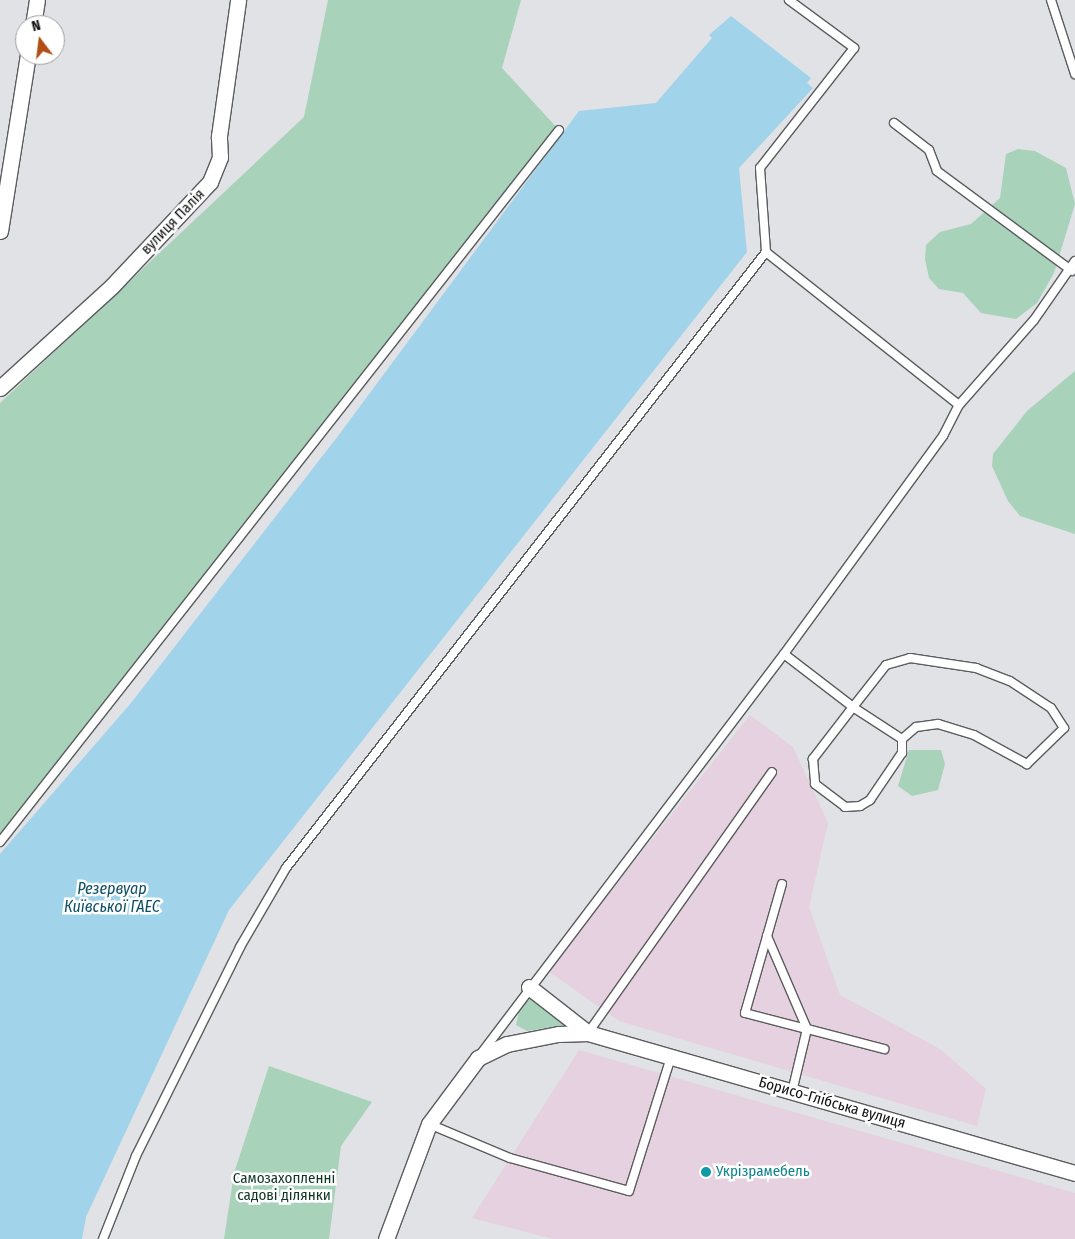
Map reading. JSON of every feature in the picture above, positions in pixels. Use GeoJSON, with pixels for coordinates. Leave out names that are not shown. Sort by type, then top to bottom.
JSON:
{"type":"FeatureCollection","features":[{"type":"Feature","properties":{"kind":"street"},"geometry":{"type":"LineString","coordinates":[[35,15],[37,0]]}},
{"type":"Feature","properties":{"kind":"street","name":"вулиця Палія"},"geometry":{"type":"LineString","coordinates":[[0,388],[112,286],[210,182],[220,158],[219,136],[238,0]]}},
{"type":"Feature","properties":{"kind":"street"},"geometry":{"type":"LineString","coordinates":[[0,231],[26,65]]}},
{"type":"Feature","properties":{"kind":"street","name":"Борисо-Глібська вулиця"},"geometry":{"type":"LineString","coordinates":[[529,987],[588,1033],[1075,1173]]}},
{"type":"Feature","properties":{"kind":"street","name":"Борисо-Глібська вулиця"},"geometry":{"type":"LineString","coordinates":[[386,1239],[429,1124],[478,1058],[507,1044],[588,1033]]}},
{"type":"Feature","properties":{"kind":"lane"},"geometry":{"type":"LineString","coordinates":[[103,1239],[136,1156],[240,947],[286,868],[766,252],[760,168],[854,48],[789,0]]}},
{"type":"Feature","properties":{"kind":"lane"},"geometry":{"type":"LineString","coordinates":[[1051,0],[1075,74]]}},
{"type":"Feature","properties":{"kind":"lane"},"geometry":{"type":"LineString","coordinates":[[894,123],[929,150],[937,171],[1072,271]]}},
{"type":"Feature","properties":{"kind":"lane"},"geometry":{"type":"LineString","coordinates":[[0,842],[560,130]]}},
{"type":"Feature","properties":{"kind":"lane"},"geometry":{"type":"LineString","coordinates":[[766,252],[959,405]]}},
{"type":"Feature","properties":{"kind":"lane"},"geometry":{"type":"LineString","coordinates":[[478,1058],[529,987],[784,654],[939,442],[959,405],[1072,271],[1075,262]]}},
{"type":"Feature","properties":{"kind":"lane"},"geometry":{"type":"LineString","coordinates":[[784,654],[853,707],[902,739]]}},
{"type":"Feature","properties":{"kind":"lane"},"geometry":{"type":"LineString","coordinates":[[910,658],[935,660],[1010,681],[1051,708],[1064,728],[1026,764],[974,735],[938,724],[916,727],[902,739],[902,752],[870,800],[845,807],[815,784],[812,772],[813,759],[853,707],[886,665],[910,658]]}},
{"type":"Feature","properties":{"kind":"lane"},"geometry":{"type":"LineString","coordinates":[[588,1033],[772,772]]}},
{"type":"Feature","properties":{"kind":"lane"},"geometry":{"type":"LineString","coordinates":[[782,884],[745,1013],[884,1049]]}},
{"type":"Feature","properties":{"kind":"lane"},"geometry":{"type":"LineString","coordinates":[[767,936],[807,1030],[792,1092]]}},
{"type":"Feature","properties":{"kind":"lane"},"geometry":{"type":"LineString","coordinates":[[429,1124],[510,1158],[629,1191],[671,1057]]}},
{"type":"Feature","properties":{"kind":"shaded area"},"geometry":{"type":"Polygon","coordinates":[[[750,715],[793,747],[828,823],[809,907],[840,995],[940,1049],[986,1089],[977,1126],[619,1021],[548,971],[750,715]]]}},
{"type":"Feature","properties":{"kind":"shaded area"},"geometry":{"type":"Polygon","coordinates":[[[579,1050],[1075,1193],[1075,1239],[553,1239],[472,1218],[579,1050]]]}},
{"type":"Feature","properties":{"kind":"green space"},"geometry":{"type":"Polygon","coordinates":[[[328,0],[521,0],[502,68],[559,130],[0,842],[0,403],[304,117],[328,0]]]}},
{"type":"Feature","properties":{"kind":"green space"},"geometry":{"type":"Polygon","coordinates":[[[1018,149],[1035,151],[1066,168],[1075,204],[1054,273],[1037,303],[1016,319],[981,313],[963,293],[939,289],[929,278],[925,259],[926,245],[940,232],[971,224],[1000,198],[1006,154],[1018,149]]]}},
{"type":"Feature","properties":{"kind":"green space"},"geometry":{"type":"Polygon","coordinates":[[[1075,371],[1075,534],[1020,516],[1008,501],[992,466],[993,454],[1027,411],[1075,371]]]}},
{"type":"Feature","properties":{"kind":"green space"},"geometry":{"type":"Polygon","coordinates":[[[909,750],[941,750],[945,764],[938,790],[912,796],[898,786],[909,750]]]}},
{"type":"Feature","properties":{"kind":"green space"},"geometry":{"type":"Polygon","coordinates":[[[532,997],[564,1025],[527,1031],[516,1025],[520,1007],[532,997]]]}},
{"type":"Feature","properties":{"kind":"green space","name":"Самозахопленні садові ділянки"},"geometry":{"type":"Polygon","coordinates":[[[269,1066],[372,1102],[341,1146],[329,1239],[224,1239],[234,1173],[269,1066]]]}},
{"type":"Feature","properties":{"kind":"water","name":"Резервуар Київської ГАЕС"},"geometry":{"type":"Polygon","coordinates":[[[731,16],[811,78],[807,83],[813,88],[739,168],[747,252],[229,910],[86,1217],[82,1239],[0,1239],[0,854],[131,703],[338,436],[579,111],[656,103],[712,38],[709,35],[731,16]]]}},
{"type":"Feature","properties":{"kind":"place","name":"Укрізрамебель"},"geometry":{"type":"Point","coordinates":[706,1172]}}]}
